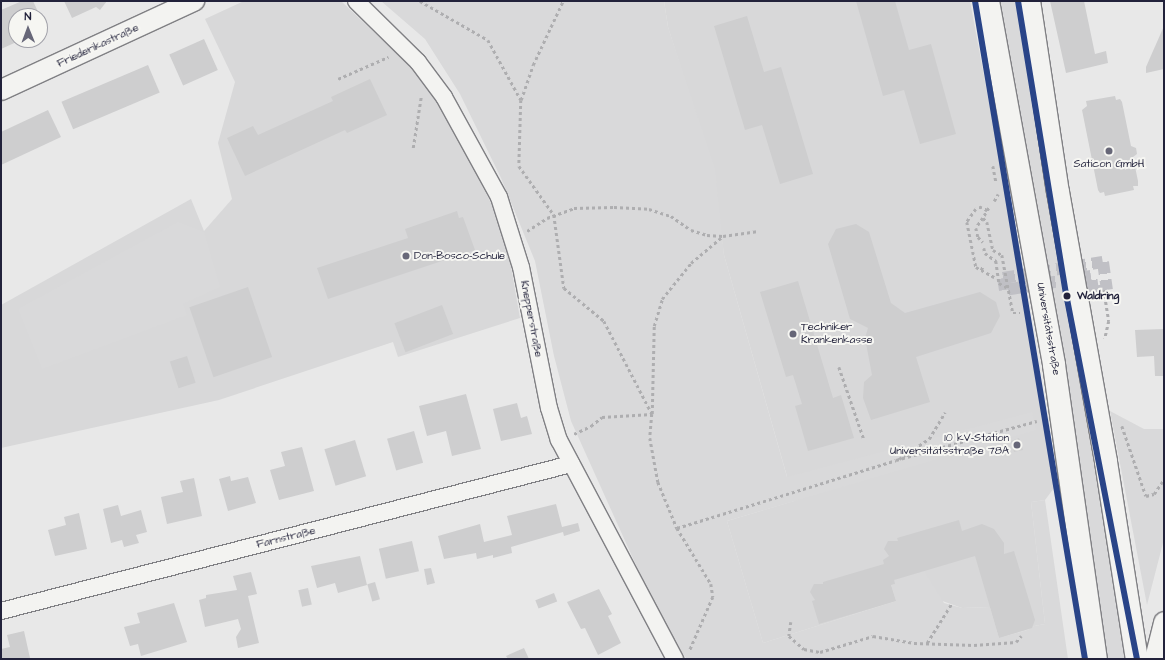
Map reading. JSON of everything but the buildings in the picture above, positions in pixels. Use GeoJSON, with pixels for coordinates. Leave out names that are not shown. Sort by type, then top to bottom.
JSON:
{"type":"FeatureCollection","features":[{"type":"Feature","properties":{"kind":"main road","name":"Universitätsstraße"},"geometry":{"type":"LineString","coordinates":[[988,1],[1054,365],[1096,659]]}},
{"type":"Feature","properties":{"kind":"main road"},"geometry":{"type":"LineString","coordinates":[[1029,1],[1058,192],[1106,462],[1137,659]]}},
{"type":"Feature","properties":{"kind":"street","name":"Friederikastraße"},"geometry":{"type":"LineString","coordinates":[[1,90],[194,1]]}},
{"type":"Feature","properties":{"kind":"street","name":"Knepperstraße"},"geometry":{"type":"LineString","coordinates":[[356,1],[403,46],[424,70],[444,97],[499,197],[521,267],[549,408],[559,440],[571,464],[681,657]]}},
{"type":"Feature","properties":{"kind":"street","name":"Farnstraße"},"geometry":{"type":"LineString","coordinates":[[1,611],[571,464]]}},
{"type":"Feature","properties":{"kind":"street"},"geometry":{"type":"LineString","coordinates":[[1155,659],[1164,622]]}},
{"type":"Feature","properties":{"kind":"path"},"geometry":{"type":"LineString","coordinates":[[420,1],[488,40],[521,100]]}},
{"type":"Feature","properties":{"kind":"path"},"geometry":{"type":"LineString","coordinates":[[563,1],[533,65],[521,100],[518,166],[554,215],[564,288],[604,321],[652,414]]}},
{"type":"Feature","properties":{"kind":"path"},"geometry":{"type":"LineString","coordinates":[[338,79],[372,65],[403,46]]}},
{"type":"Feature","properties":{"kind":"path"},"geometry":{"type":"LineString","coordinates":[[413,148],[424,70]]}},
{"type":"Feature","properties":{"kind":"path"},"geometry":{"type":"LineString","coordinates":[[993,166],[996,182]]}},
{"type":"Feature","properties":{"kind":"path"},"geometry":{"type":"LineString","coordinates":[[994,201],[998,194]]}},
{"type":"Feature","properties":{"kind":"path"},"geometry":{"type":"LineString","coordinates":[[983,242],[978,237],[976,228],[988,210],[982,207],[976,209],[968,222],[976,267],[994,277]]}},
{"type":"Feature","properties":{"kind":"path"},"geometry":{"type":"LineString","coordinates":[[524,233],[554,215],[574,208],[649,209],[671,216],[691,230],[723,236],[757,231]]}},
{"type":"Feature","properties":{"kind":"path"},"geometry":{"type":"LineString","coordinates":[[983,218],[987,222],[993,250],[1002,255],[1013,313],[1020,313]]}},
{"type":"Feature","properties":{"kind":"path"},"geometry":{"type":"LineString","coordinates":[[681,657],[713,597],[711,584],[678,528],[658,482],[650,438],[654,326],[662,299],[691,263],[723,236]]}},
{"type":"Feature","properties":{"kind":"path"},"geometry":{"type":"LineString","coordinates":[[984,248],[988,257],[996,260],[999,283],[1008,288]]}},
{"type":"Feature","properties":{"kind":"path"},"geometry":{"type":"LineString","coordinates":[[981,270],[983,266]]}},
{"type":"Feature","properties":{"kind":"path"},"geometry":{"type":"LineString","coordinates":[[1104,290],[1109,321]]}},
{"type":"Feature","properties":{"kind":"path"},"geometry":{"type":"LineString","coordinates":[[1103,322],[1107,327]]}},
{"type":"Feature","properties":{"kind":"path"},"geometry":{"type":"LineString","coordinates":[[839,367],[864,439]]}},
{"type":"Feature","properties":{"kind":"path"},"geometry":{"type":"LineString","coordinates":[[896,460],[929,439],[945,412]]}},
{"type":"Feature","properties":{"kind":"path"},"geometry":{"type":"LineString","coordinates":[[559,440],[591,426],[602,417],[652,414]]}},
{"type":"Feature","properties":{"kind":"path"},"geometry":{"type":"LineString","coordinates":[[678,528],[896,460],[1037,421]]}},
{"type":"Feature","properties":{"kind":"path"},"geometry":{"type":"LineString","coordinates":[[1122,425],[1146,496],[1154,494],[1164,479]]}},
{"type":"Feature","properties":{"kind":"path"},"geometry":{"type":"LineString","coordinates":[[927,644],[952,603]]}},
{"type":"Feature","properties":{"kind":"path"},"geometry":{"type":"LineString","coordinates":[[791,622],[789,636],[804,649],[820,652],[872,636],[927,644],[974,645],[1016,642],[1021,636]]}},
{"type":"Feature","properties":{"kind":"shaded area"},"geometry":{"type":"Polygon","coordinates":[[[244,1],[341,1],[415,71],[443,109],[492,205],[510,261],[520,318],[398,357],[393,342],[219,400],[1,448],[1,305],[191,199],[204,231],[232,199],[218,143],[235,82],[205,19],[244,1]]]}},
{"type":"Feature","properties":{"kind":"shaded area"},"geometry":{"type":"Polygon","coordinates":[[[381,1],[664,1],[668,27],[715,169],[724,255],[787,477],[1032,412],[1036,430],[727,521],[763,643],[896,601],[891,585],[895,584],[894,580],[924,571],[944,603],[962,608],[990,607],[999,638],[1027,630],[1034,626],[1045,624],[1031,502],[1045,500],[1068,659],[687,659],[672,640],[654,605],[571,421],[554,356],[535,261],[501,178],[460,94],[425,39],[381,1]]]}},
{"type":"Feature","properties":{"kind":"shaded area"},"geometry":{"type":"Polygon","coordinates":[[[664,1],[970,1],[1037,360],[1057,484],[1045,500],[1031,502],[1045,624],[1034,626],[1027,630],[999,638],[990,607],[962,608],[895,584],[891,585],[896,601],[763,643],[727,521],[794,501],[724,255],[713,170],[668,27],[664,1]]]}},
{"type":"Feature","properties":{"kind":"shaded area"},"geometry":{"type":"Polygon","coordinates":[[[998,1],[1019,1],[1055,241],[1128,659],[1105,659],[1079,459],[1053,295],[998,1]]]}},
{"type":"Feature","properties":{"kind":"shaded area"},"geometry":{"type":"Polygon","coordinates":[[[178,222],[204,232],[220,287],[183,304],[187,315],[42,369],[18,309],[178,222]]]}},
{"type":"Feature","properties":{"kind":"shaded area"},"geometry":{"type":"Polygon","coordinates":[[[1110,411],[1144,429],[1164,429],[1164,539],[1147,605],[1110,411]]]}},
{"type":"Feature","properties":{"kind":"tunnel"},"geometry":{"type":"LineString","coordinates":[[1103,262],[1107,290],[1093,292],[1091,276],[1005,290],[1003,278],[1103,262]]}},
{"type":"Feature","properties":{"kind":"transit line"},"geometry":{"type":"LineString","coordinates":[[975,1],[1085,659]]}},
{"type":"Feature","properties":{"kind":"transit line"},"geometry":{"type":"LineString","coordinates":[[1018,1],[1067,299],[1137,659]]}},
{"type":"Feature","properties":{"kind":"place","name":"Saticon GmbH"},"geometry":{"type":"Point","coordinates":[1109,151]}},
{"type":"Feature","properties":{"kind":"place","name":"Don-Bosco-Schule"},"geometry":{"type":"Point","coordinates":[406,256]}},
{"type":"Feature","properties":{"kind":"place","name":"Waldring"},"geometry":{"type":"Point","coordinates":[1067,296]}},
{"type":"Feature","properties":{"kind":"place","name":"Techniker Krankenkasse"},"geometry":{"type":"Point","coordinates":[793,334]}},
{"type":"Feature","properties":{"kind":"place","name":"10 kV-Station Universitätsstraße 78A"},"geometry":{"type":"Point","coordinates":[1017,445]}}]}
